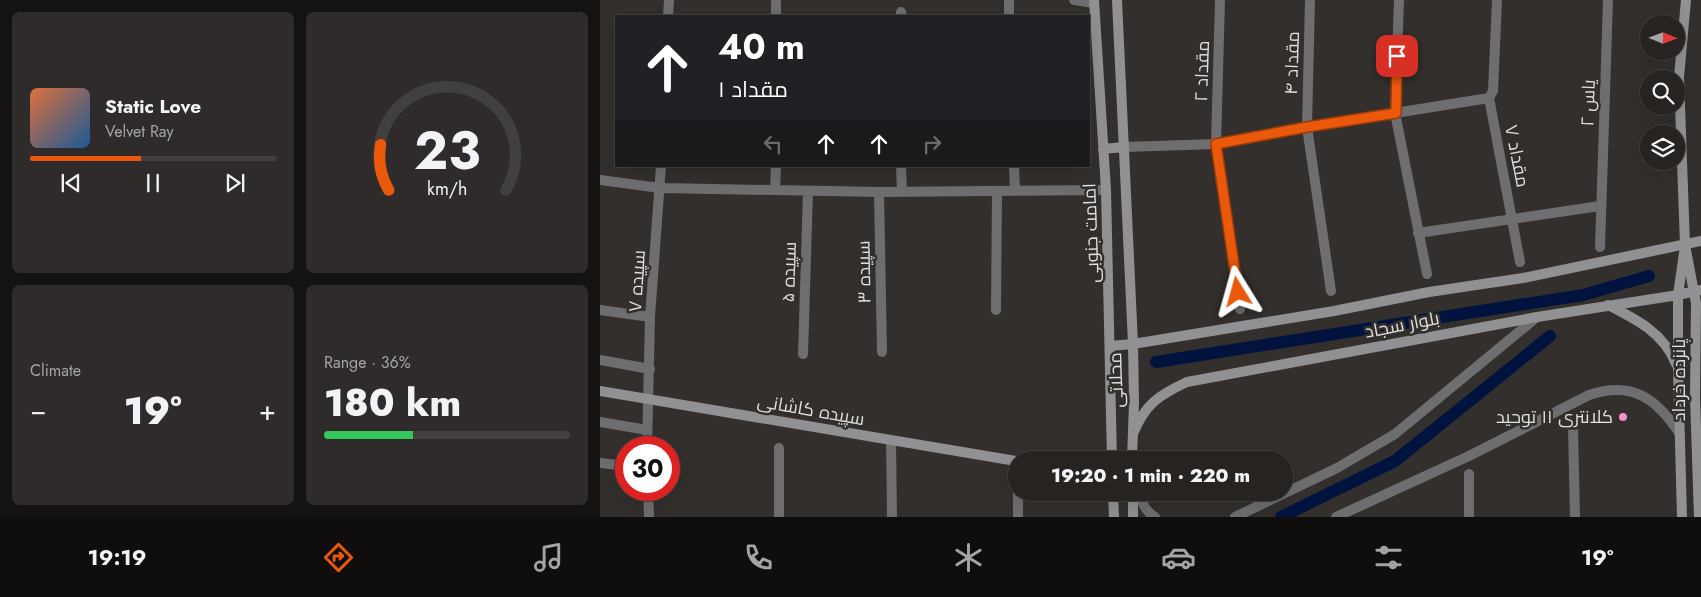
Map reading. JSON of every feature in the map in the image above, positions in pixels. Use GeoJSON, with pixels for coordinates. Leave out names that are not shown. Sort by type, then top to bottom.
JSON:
{"type":"FeatureCollection","features":[{"type":"Feature","properties":{"kind":"main road"},"geometry":{"type":"LineString","coordinates":[[1116,0],[1133,344]]}},
{"type":"Feature","properties":{"kind":"main road","name":"پانزده خرداد"},"geometry":{"type":"LineString","coordinates":[[1682,517],[1678,295],[1685,245],[1680,77],[1686,0]]}},
{"type":"Feature","properties":{"kind":"main road","name":"امامت جنوبی"},"geometry":{"type":"LineString","coordinates":[[1094,1],[1106,190],[1110,346]]}},
{"type":"Feature","properties":{"kind":"main road"},"geometry":{"type":"LineString","coordinates":[[1103,149],[1124,147]]}},
{"type":"Feature","properties":{"kind":"main road","name":"بلوار سجاد"},"geometry":{"type":"LineString","coordinates":[[1133,344],[1316,314],[1429,292],[1522,278],[1701,241]]}},
{"type":"Feature","properties":{"kind":"main road","name":"پانزده خرداد"},"geometry":{"type":"LineString","coordinates":[[1685,245],[1698,291],[1695,397],[1699,517]]}},
{"type":"Feature","properties":{"kind":"main road","name":"بلوار سجاد"},"geometry":{"type":"LineString","coordinates":[[1133,434],[1145,410],[1157,398],[1187,382],[1537,317],[1698,291]]}},
{"type":"Feature","properties":{"kind":"main road"},"geometry":{"type":"LineString","coordinates":[[1607,305],[1647,327],[1668,348],[1678,368]]}},
{"type":"Feature","properties":{"kind":"main road","name":"محلاتی"},"geometry":{"type":"LineString","coordinates":[[1112,451],[1110,346],[1133,344],[1132,451]]}},
{"type":"Feature","properties":{"kind":"main road"},"geometry":{"type":"LineString","coordinates":[[1695,397],[1701,376]]}},
{"type":"Feature","properties":{"kind":"main road","name":"سپیده کاشانی"},"geometry":{"type":"LineString","coordinates":[[600,391],[1008,460]]}},
{"type":"Feature","properties":{"kind":"main road"},"geometry":{"type":"LineString","coordinates":[[1113,501],[1114,517]]}},
{"type":"Feature","properties":{"kind":"main road"},"geometry":{"type":"LineString","coordinates":[[1133,501],[1133,517]]}},
{"type":"Feature","properties":{"kind":"street"},"geometry":{"type":"LineString","coordinates":[[668,15],[669,0]]}},
{"type":"Feature","properties":{"kind":"street"},"geometry":{"type":"LineString","coordinates":[[1009,0],[1009,15]]}},
{"type":"Feature","properties":{"kind":"street"},"geometry":{"type":"LineString","coordinates":[[1074,0],[1094,1]]}},
{"type":"Feature","properties":{"kind":"street","name":"مقداد ۲"},"geometry":{"type":"LineString","coordinates":[[1220,0],[1216,144],[1240,309]]}},
{"type":"Feature","properties":{"kind":"street","name":"مقداد ۴"},"geometry":{"type":"LineString","coordinates":[[1310,0],[1307,127],[1331,291]]}},
{"type":"Feature","properties":{"kind":"street"},"geometry":{"type":"LineString","coordinates":[[1399,0],[1396,113],[1427,274]]}},
{"type":"Feature","properties":{"kind":"street"},"geometry":{"type":"LineString","coordinates":[[1124,147],[1216,144],[1307,127],[1489,98],[1493,91],[1497,0]]}},
{"type":"Feature","properties":{"kind":"street","name":"یاس ۲"},"geometry":{"type":"LineString","coordinates":[[1600,247],[1608,0]]}},
{"type":"Feature","properties":{"kind":"street"},"geometry":{"type":"LineString","coordinates":[[776,2],[776,15]]}},
{"type":"Feature","properties":{"kind":"street","name":"مقداد ۷"},"geometry":{"type":"LineString","coordinates":[[1489,98],[1520,262]]}},
{"type":"Feature","properties":{"kind":"street","name":"سپیده ۷"},"geometry":{"type":"LineString","coordinates":[[647,436],[650,317],[661,167]]}},
{"type":"Feature","properties":{"kind":"street"},"geometry":{"type":"LineString","coordinates":[[776,167],[776,190]]}},
{"type":"Feature","properties":{"kind":"street"},"geometry":{"type":"LineString","coordinates":[[902,167],[902,192]]}},
{"type":"Feature","properties":{"kind":"street"},"geometry":{"type":"LineString","coordinates":[[1014,167],[1016,191]]}},
{"type":"Feature","properties":{"kind":"street"},"geometry":{"type":"LineString","coordinates":[[600,180],[660,188],[808,191],[997,192],[1106,190]]}},
{"type":"Feature","properties":{"kind":"street","name":"سپیده ۵"},"geometry":{"type":"LineString","coordinates":[[803,354],[808,191]]}},
{"type":"Feature","properties":{"kind":"street","name":"سپیده ۳"},"geometry":{"type":"LineString","coordinates":[[879,192],[882,352]]}},
{"type":"Feature","properties":{"kind":"street"},"geometry":{"type":"LineString","coordinates":[[996,310],[997,192]]}},
{"type":"Feature","properties":{"kind":"street"},"geometry":{"type":"LineString","coordinates":[[1418,233],[1600,206]]}},
{"type":"Feature","properties":{"kind":"street"},"geometry":{"type":"LineString","coordinates":[[600,310],[650,317]]}},
{"type":"Feature","properties":{"kind":"street"},"geometry":{"type":"LineString","coordinates":[[1235,517],[1337,468],[1396,434],[1537,317]]}},
{"type":"Feature","properties":{"kind":"street"},"geometry":{"type":"LineString","coordinates":[[600,360],[650,369]]}},
{"type":"Feature","properties":{"kind":"street"},"geometry":{"type":"LineString","coordinates":[[1336,517],[1468,456],[1588,395],[1604,390],[1617,389],[1641,395],[1664,412],[1680,434]]}},
{"type":"Feature","properties":{"kind":"street"},"geometry":{"type":"LineString","coordinates":[[600,422],[647,430]]}},
{"type":"Feature","properties":{"kind":"street"},"geometry":{"type":"LineString","coordinates":[[1573,427],[1575,517]]}},
{"type":"Feature","properties":{"kind":"street"},"geometry":{"type":"LineString","coordinates":[[891,440],[892,517]]}},
{"type":"Feature","properties":{"kind":"street"},"geometry":{"type":"LineString","coordinates":[[778,517],[779,448]]}},
{"type":"Feature","properties":{"kind":"street"},"geometry":{"type":"LineString","coordinates":[[600,463],[615,465]]}},
{"type":"Feature","properties":{"kind":"street"},"geometry":{"type":"LineString","coordinates":[[1469,474],[1469,517]]}},
{"type":"Feature","properties":{"kind":"street"},"geometry":{"type":"LineString","coordinates":[[648,501],[649,517]]}},
{"type":"Feature","properties":{"kind":"street"},"geometry":{"type":"LineString","coordinates":[[1018,501],[1018,517]]}},
{"type":"Feature","properties":{"kind":"street"},"geometry":{"type":"LineString","coordinates":[[1141,501],[1150,514],[1155,517]]}},
{"type":"Feature","properties":{"kind":"waterway"},"geometry":{"type":"LineString","coordinates":[[1156,362],[1583,295],[1649,276]]}},
{"type":"Feature","properties":{"kind":"waterway"},"geometry":{"type":"LineString","coordinates":[[1281,517],[1395,461],[1550,336]]}},
{"type":"Feature","properties":{"kind":"place","name":"کلانتری ۱۱ توحید"},"geometry":{"type":"Point","coordinates":[1623,417]}},
{"type":"Feature","properties":{"kind":"route"},"geometry":{"type":"LineString","coordinates":[[1238,292],[1216,144],[1396,113],[1397,56]]}}]}
